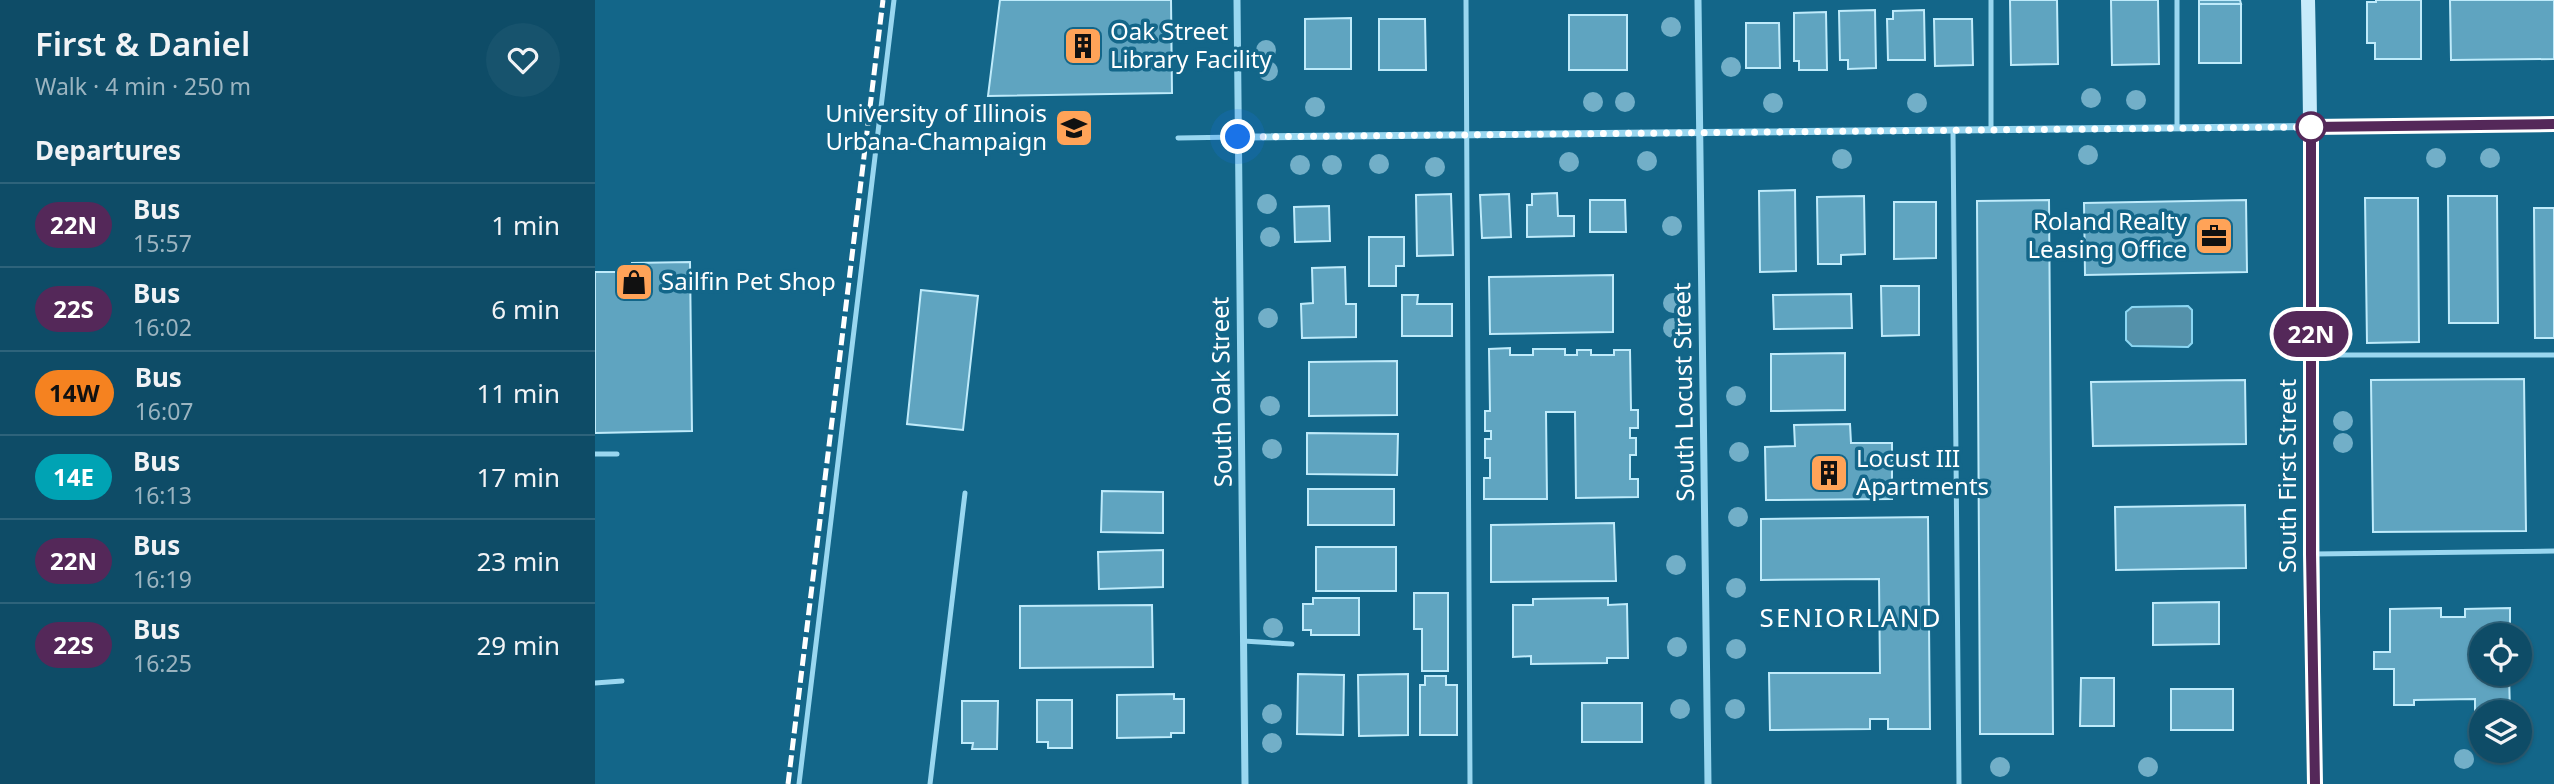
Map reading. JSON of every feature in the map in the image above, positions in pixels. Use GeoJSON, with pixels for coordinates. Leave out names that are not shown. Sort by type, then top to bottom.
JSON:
{"type":"FeatureCollection","features":[{"type":"Feature","properties":{"kind":"street","name":"South Oak Street"},"geometry":{"type":"LineString","coordinates":[[1237,0],[1245,784]]}},
{"type":"Feature","properties":{"kind":"street","name":"South Locust Street"},"geometry":{"type":"LineString","coordinates":[[1699,0],[1708,784]]}},
{"type":"Feature","properties":{"kind":"street","name":"South First Street"},"geometry":{"type":"LineString","coordinates":[[2308,0],[2315,784]]}},
{"type":"Feature","properties":{"kind":"street"},"geometry":{"type":"LineString","coordinates":[[1238,137],[2554,124]]}},
{"type":"Feature","properties":{"kind":"lane"},"geometry":{"type":"LineString","coordinates":[[799,784],[894,0]]}},
{"type":"Feature","properties":{"kind":"lane"},"geometry":{"type":"LineString","coordinates":[[1466,0],[1470,784]]}},
{"type":"Feature","properties":{"kind":"lane"},"geometry":{"type":"LineString","coordinates":[[1991,0],[1991,130]]}},
{"type":"Feature","properties":{"kind":"lane"},"geometry":{"type":"LineString","coordinates":[[2177,0],[2177,128]]}},
{"type":"Feature","properties":{"kind":"lane"},"geometry":{"type":"LineString","coordinates":[[1953,131],[1959,784]]}},
{"type":"Feature","properties":{"kind":"lane"},"geometry":{"type":"LineString","coordinates":[[1178,138],[1238,137]]}},
{"type":"Feature","properties":{"kind":"lane"},"geometry":{"type":"LineString","coordinates":[[2311,355],[2554,355]]}},
{"type":"Feature","properties":{"kind":"lane"},"geometry":{"type":"LineString","coordinates":[[595,454],[617,454]]}},
{"type":"Feature","properties":{"kind":"lane"},"geometry":{"type":"LineString","coordinates":[[930,784],[965,493]]}},
{"type":"Feature","properties":{"kind":"lane"},"geometry":{"type":"LineString","coordinates":[[2311,554],[2554,551]]}},
{"type":"Feature","properties":{"kind":"lane"},"geometry":{"type":"LineString","coordinates":[[1243,640],[1292,644]]}},
{"type":"Feature","properties":{"kind":"lane"},"geometry":{"type":"LineString","coordinates":[[595,683],[622,681]]}},
{"type":"Feature","properties":{"kind":"water"},"geometry":{"type":"Polygon","coordinates":[[[2188,306],[2192,310],[2192,343],[2188,347],[2132,346],[2126,340],[2126,312],[2132,307],[2188,306]]]}},
{"type":"Feature","properties":{"kind":"building","name":"Oak Street Library Facility"},"geometry":{"type":"Polygon","coordinates":[[[1000,0],[1171,0],[1172,93],[988,96],[1000,0]]]}},
{"type":"Feature","properties":{"kind":"building"},"geometry":{"type":"Polygon","coordinates":[[[2010,0],[2057,0],[2058,64],[2011,65],[2010,0]]]}},
{"type":"Feature","properties":{"kind":"building"},"geometry":{"type":"Polygon","coordinates":[[[2111,0],[2158,0],[2159,64],[2112,65],[2111,0]]]}},
{"type":"Feature","properties":{"kind":"building"},"geometry":{"type":"Polygon","coordinates":[[[2199,0],[2240,0],[2241,4],[2199,4],[2199,0]]]}},
{"type":"Feature","properties":{"kind":"building"},"geometry":{"type":"Polygon","coordinates":[[[2421,0],[2421,59],[2375,59],[2375,43],[2367,43],[2367,2],[2421,0]]]}},
{"type":"Feature","properties":{"kind":"building"},"geometry":{"type":"Polygon","coordinates":[[[2450,0],[2554,0],[2554,59],[2451,60],[2450,0]]]}},
{"type":"Feature","properties":{"kind":"building"},"geometry":{"type":"Polygon","coordinates":[[[2199,4],[2241,4],[2241,63],[2199,63],[2199,4]]]}},
{"type":"Feature","properties":{"kind":"building"},"geometry":{"type":"Polygon","coordinates":[[[1875,10],[1876,68],[1848,69],[1848,60],[1840,60],[1839,11],[1875,10]]]}},
{"type":"Feature","properties":{"kind":"building"},"geometry":{"type":"Polygon","coordinates":[[[1924,10],[1925,60],[1888,60],[1887,19],[1893,19],[1893,11],[1924,10]]]}},
{"type":"Feature","properties":{"kind":"building"},"geometry":{"type":"Polygon","coordinates":[[[1826,12],[1827,70],[1799,70],[1799,61],[1794,61],[1794,13],[1826,12]]]}},
{"type":"Feature","properties":{"kind":"building"},"geometry":{"type":"Polygon","coordinates":[[[1569,15],[1627,15],[1627,70],[1569,70],[1569,15]]]}},
{"type":"Feature","properties":{"kind":"building"},"geometry":{"type":"Polygon","coordinates":[[[1351,18],[1351,69],[1305,69],[1305,19],[1351,18]]]}},
{"type":"Feature","properties":{"kind":"building"},"geometry":{"type":"Polygon","coordinates":[[[1379,19],[1425,19],[1426,70],[1379,70],[1379,19]]]}},
{"type":"Feature","properties":{"kind":"building"},"geometry":{"type":"Polygon","coordinates":[[[1934,19],[1972,19],[1973,65],[1935,66],[1934,19]]]}},
{"type":"Feature","properties":{"kind":"building"},"geometry":{"type":"Polygon","coordinates":[[[1746,23],[1779,23],[1780,68],[1746,68],[1746,23]]]}},
{"type":"Feature","properties":{"kind":"building"},"geometry":{"type":"Polygon","coordinates":[[[1795,190],[1796,271],[1760,272],[1759,191],[1795,190]]]}},
{"type":"Feature","properties":{"kind":"building"},"geometry":{"type":"Polygon","coordinates":[[[1557,193],[1558,216],[1574,216],[1574,236],[1527,237],[1527,205],[1532,205],[1532,194],[1557,193]]]}},
{"type":"Feature","properties":{"kind":"building"},"geometry":{"type":"Polygon","coordinates":[[[1451,194],[1453,255],[1417,256],[1416,195],[1451,194]]]}},
{"type":"Feature","properties":{"kind":"building"},"geometry":{"type":"Polygon","coordinates":[[[1509,194],[1511,237],[1482,238],[1480,195],[1509,194]]]}},
{"type":"Feature","properties":{"kind":"building"},"geometry":{"type":"Polygon","coordinates":[[[1864,196],[1865,254],[1841,255],[1841,264],[1818,264],[1817,197],[1864,196]]]}},
{"type":"Feature","properties":{"kind":"building"},"geometry":{"type":"Polygon","coordinates":[[[2448,196],[2497,196],[2498,323],[2449,323],[2448,196]]]}},
{"type":"Feature","properties":{"kind":"building"},"geometry":{"type":"Polygon","coordinates":[[[2365,198],[2418,198],[2419,342],[2367,343],[2365,198]]]}},
{"type":"Feature","properties":{"kind":"building"},"geometry":{"type":"Polygon","coordinates":[[[1590,200],[1625,200],[1626,232],[1590,232],[1590,200]]]}},
{"type":"Feature","properties":{"kind":"building"},"geometry":{"type":"Polygon","coordinates":[[[2049,200],[2053,734],[1980,734],[1977,201],[2049,200]]]}},
{"type":"Feature","properties":{"kind":"building"},"geometry":{"type":"Polygon","coordinates":[[[2246,200],[2247,272],[2085,275],[2084,203],[2246,200]]]}},
{"type":"Feature","properties":{"kind":"building"},"geometry":{"type":"Polygon","coordinates":[[[1894,202],[1936,202],[1936,258],[1894,259],[1894,202]]]}},
{"type":"Feature","properties":{"kind":"building"},"geometry":{"type":"Polygon","coordinates":[[[1329,206],[1330,241],[1295,242],[1294,207],[1329,206]]]}},
{"type":"Feature","properties":{"kind":"building"},"geometry":{"type":"Polygon","coordinates":[[[2534,208],[2554,208],[2554,338],[2535,338],[2534,208]]]}},
{"type":"Feature","properties":{"kind":"building"},"geometry":{"type":"Polygon","coordinates":[[[1369,237],[1404,237],[1404,266],[1396,266],[1396,286],[1369,286],[1369,237]]]}},
{"type":"Feature","properties":{"kind":"building"},"geometry":{"type":"Polygon","coordinates":[[[690,262],[692,431],[595,433],[595,272],[632,272],[632,263],[690,262]]]}},
{"type":"Feature","properties":{"kind":"building"},"geometry":{"type":"Polygon","coordinates":[[[1345,267],[1346,304],[1356,304],[1356,337],[1302,338],[1301,304],[1313,303],[1312,268],[1345,267]]]}},
{"type":"Feature","properties":{"kind":"building"},"geometry":{"type":"Polygon","coordinates":[[[1613,275],[1613,332],[1490,334],[1489,277],[1613,275]]]}},
{"type":"Feature","properties":{"kind":"building"},"geometry":{"type":"Polygon","coordinates":[[[1881,286],[1919,286],[1919,335],[1882,336],[1881,286]]]}},
{"type":"Feature","properties":{"kind":"building"},"geometry":{"type":"Polygon","coordinates":[[[921,290],[978,296],[963,430],[907,424],[921,290]]]}},
{"type":"Feature","properties":{"kind":"building"},"geometry":{"type":"Polygon","coordinates":[[[1851,294],[1852,328],[1774,329],[1773,295],[1851,294]]]}},
{"type":"Feature","properties":{"kind":"building"},"geometry":{"type":"Polygon","coordinates":[[[1402,295],[1418,295],[1417,304],[1452,304],[1452,336],[1402,336],[1402,295]]]}},
{"type":"Feature","properties":{"kind":"building"},"geometry":{"type":"Polygon","coordinates":[[[1510,348],[1510,355],[1533,355],[1533,349],[1565,349],[1565,355],[1577,355],[1577,350],[1591,350],[1591,355],[1614,355],[1614,350],[1630,350],[1631,410],[1638,410],[1638,428],[1630,428],[1630,438],[1636,438],[1636,455],[1630,455],[1630,479],[1638,479],[1638,497],[1576,498],[1575,412],[1546,412],[1547,499],[1484,499],[1484,478],[1490,478],[1490,458],[1485,458],[1485,439],[1491,439],[1491,431],[1485,431],[1485,411],[1490,411],[1489,349],[1510,348]]]}},
{"type":"Feature","properties":{"kind":"building"},"geometry":{"type":"Polygon","coordinates":[[[1845,353],[1845,410],[1771,411],[1771,354],[1845,353]]]}},
{"type":"Feature","properties":{"kind":"building"},"geometry":{"type":"Polygon","coordinates":[[[1397,361],[1397,415],[1309,416],[1309,362],[1397,361]]]}},
{"type":"Feature","properties":{"kind":"building"},"geometry":{"type":"Polygon","coordinates":[[[2524,379],[2526,531],[2373,532],[2371,380],[2524,379]]]}},
{"type":"Feature","properties":{"kind":"building"},"geometry":{"type":"Polygon","coordinates":[[[2245,380],[2246,444],[2093,446],[2091,382],[2245,380]]]}},
{"type":"Feature","properties":{"kind":"building","name":"Locust III Apartments"},"geometry":{"type":"Polygon","coordinates":[[[1850,424],[1851,443],[1892,443],[1892,499],[1766,500],[1765,447],[1795,446],[1794,425],[1850,424]]]}},
{"type":"Feature","properties":{"kind":"building"},"geometry":{"type":"Polygon","coordinates":[[[1307,433],[1398,434],[1397,475],[1307,474],[1307,433]]]}},
{"type":"Feature","properties":{"kind":"building"},"geometry":{"type":"Polygon","coordinates":[[[1308,489],[1394,489],[1394,525],[1308,525],[1308,489]]]}},
{"type":"Feature","properties":{"kind":"building"},"geometry":{"type":"Polygon","coordinates":[[[1102,491],[1163,492],[1163,533],[1101,532],[1102,491]]]}},
{"type":"Feature","properties":{"kind":"building"},"geometry":{"type":"Polygon","coordinates":[[[2245,505],[2246,568],[2116,570],[2115,507],[2245,505]]]}},
{"type":"Feature","properties":{"kind":"building"},"geometry":{"type":"Polygon","coordinates":[[[1928,517],[1930,729],[1888,729],[1888,719],[1870,719],[1870,729],[1770,730],[1769,673],[1880,673],[1879,579],[1761,580],[1761,519],[1928,517]]]}},
{"type":"Feature","properties":{"kind":"building"},"geometry":{"type":"Polygon","coordinates":[[[1614,523],[1616,581],[1491,582],[1491,525],[1614,523]]]}},
{"type":"Feature","properties":{"kind":"building"},"geometry":{"type":"Polygon","coordinates":[[[1316,547],[1396,547],[1396,591],[1316,591],[1316,547]]]}},
{"type":"Feature","properties":{"kind":"building"},"geometry":{"type":"Polygon","coordinates":[[[1163,550],[1163,587],[1099,589],[1098,552],[1163,550]]]}},
{"type":"Feature","properties":{"kind":"building"},"geometry":{"type":"Polygon","coordinates":[[[1414,593],[1448,593],[1448,671],[1422,671],[1422,629],[1414,629],[1414,593]]]}},
{"type":"Feature","properties":{"kind":"building"},"geometry":{"type":"Polygon","coordinates":[[[1313,598],[1359,598],[1359,635],[1311,635],[1311,630],[1303,630],[1303,604],[1313,604],[1313,598]]]}},
{"type":"Feature","properties":{"kind":"building"},"geometry":{"type":"Polygon","coordinates":[[[1608,598],[1608,605],[1627,604],[1628,658],[1607,658],[1607,663],[1531,664],[1531,656],[1513,657],[1513,605],[1533,605],[1533,599],[1608,598]]]}},
{"type":"Feature","properties":{"kind":"building"},"geometry":{"type":"Polygon","coordinates":[[[2219,602],[2219,644],[2153,645],[2153,603],[2219,602]]]}},
{"type":"Feature","properties":{"kind":"building"},"geometry":{"type":"Polygon","coordinates":[[[1152,605],[1153,667],[1020,668],[1020,606],[1152,605]]]}},
{"type":"Feature","properties":{"kind":"building"},"geometry":{"type":"Polygon","coordinates":[[[2441,608],[2441,617],[2465,617],[2465,609],[2510,608],[2510,623],[2469,623],[2469,686],[2509,686],[2510,700],[2414,700],[2414,705],[2394,705],[2394,669],[2374,669],[2374,652],[2390,652],[2390,609],[2441,608]]]}},
{"type":"Feature","properties":{"kind":"building"},"geometry":{"type":"Polygon","coordinates":[[[1298,674],[1344,675],[1343,735],[1297,734],[1298,674]]]}},
{"type":"Feature","properties":{"kind":"building"},"geometry":{"type":"Polygon","coordinates":[[[1408,674],[1408,735],[1359,736],[1358,675],[1408,674]]]}},
{"type":"Feature","properties":{"kind":"building"},"geometry":{"type":"Polygon","coordinates":[[[1425,676],[1446,676],[1446,685],[1457,685],[1457,735],[1420,735],[1420,685],[1425,685],[1425,676]]]}},
{"type":"Feature","properties":{"kind":"building"},"geometry":{"type":"Polygon","coordinates":[[[2081,678],[2114,678],[2114,726],[2080,726],[2081,678]]]}},
{"type":"Feature","properties":{"kind":"building"},"geometry":{"type":"Polygon","coordinates":[[[2171,689],[2233,689],[2233,730],[2171,730],[2171,689]]]}},
{"type":"Feature","properties":{"kind":"building"},"geometry":{"type":"Polygon","coordinates":[[[1174,694],[1174,699],[1184,699],[1184,733],[1171,733],[1171,737],[1117,738],[1117,695],[1174,694]]]}},
{"type":"Feature","properties":{"kind":"building"},"geometry":{"type":"Polygon","coordinates":[[[1037,700],[1072,700],[1072,748],[1048,748],[1048,742],[1037,742],[1037,700]]]}},
{"type":"Feature","properties":{"kind":"building"},"geometry":{"type":"Polygon","coordinates":[[[962,701],[998,701],[997,749],[972,749],[973,743],[962,743],[962,701]]]}},
{"type":"Feature","properties":{"kind":"building"},"geometry":{"type":"Polygon","coordinates":[[[1582,703],[1642,703],[1642,742],[1582,742],[1582,703]]]}},
{"type":"Feature","properties":{"kind":"railway"},"geometry":{"type":"LineString","coordinates":[[788,784],[883,0]]}},
{"type":"Feature","properties":{"kind":"bus line","name":"22N"},"geometry":{"type":"LineString","coordinates":[[2315,784],[2311,554],[2311,127],[2554,124]]}},
{"type":"Feature","properties":{"kind":"place","name":"Oak Street Library Facility"},"geometry":{"type":"Point","coordinates":[1083,46]}},
{"type":"Feature","properties":{"kind":"place","name":"University of Illinois Urbana-Champaign"},"geometry":{"type":"Point","coordinates":[1074,128]}},
{"type":"Feature","properties":{"kind":"place","name":"Roland Realty Leasing Office"},"geometry":{"type":"Point","coordinates":[2214,236]}},
{"type":"Feature","properties":{"kind":"place","name":"Sailfin Pet Shop"},"geometry":{"type":"Point","coordinates":[634,282]}},
{"type":"Feature","properties":{"kind":"place","name":"Locust III Apartments"},"geometry":{"type":"Point","coordinates":[1829,473]}},
{"type":"Feature","properties":{"kind":"district","name":"SENIORLAND"},"geometry":{"type":"Point","coordinates":[1851,618]}},
{"type":"Feature","properties":{"kind":"route"},"geometry":{"type":"LineString","coordinates":[[1238,137],[2311,127]]}}]}
